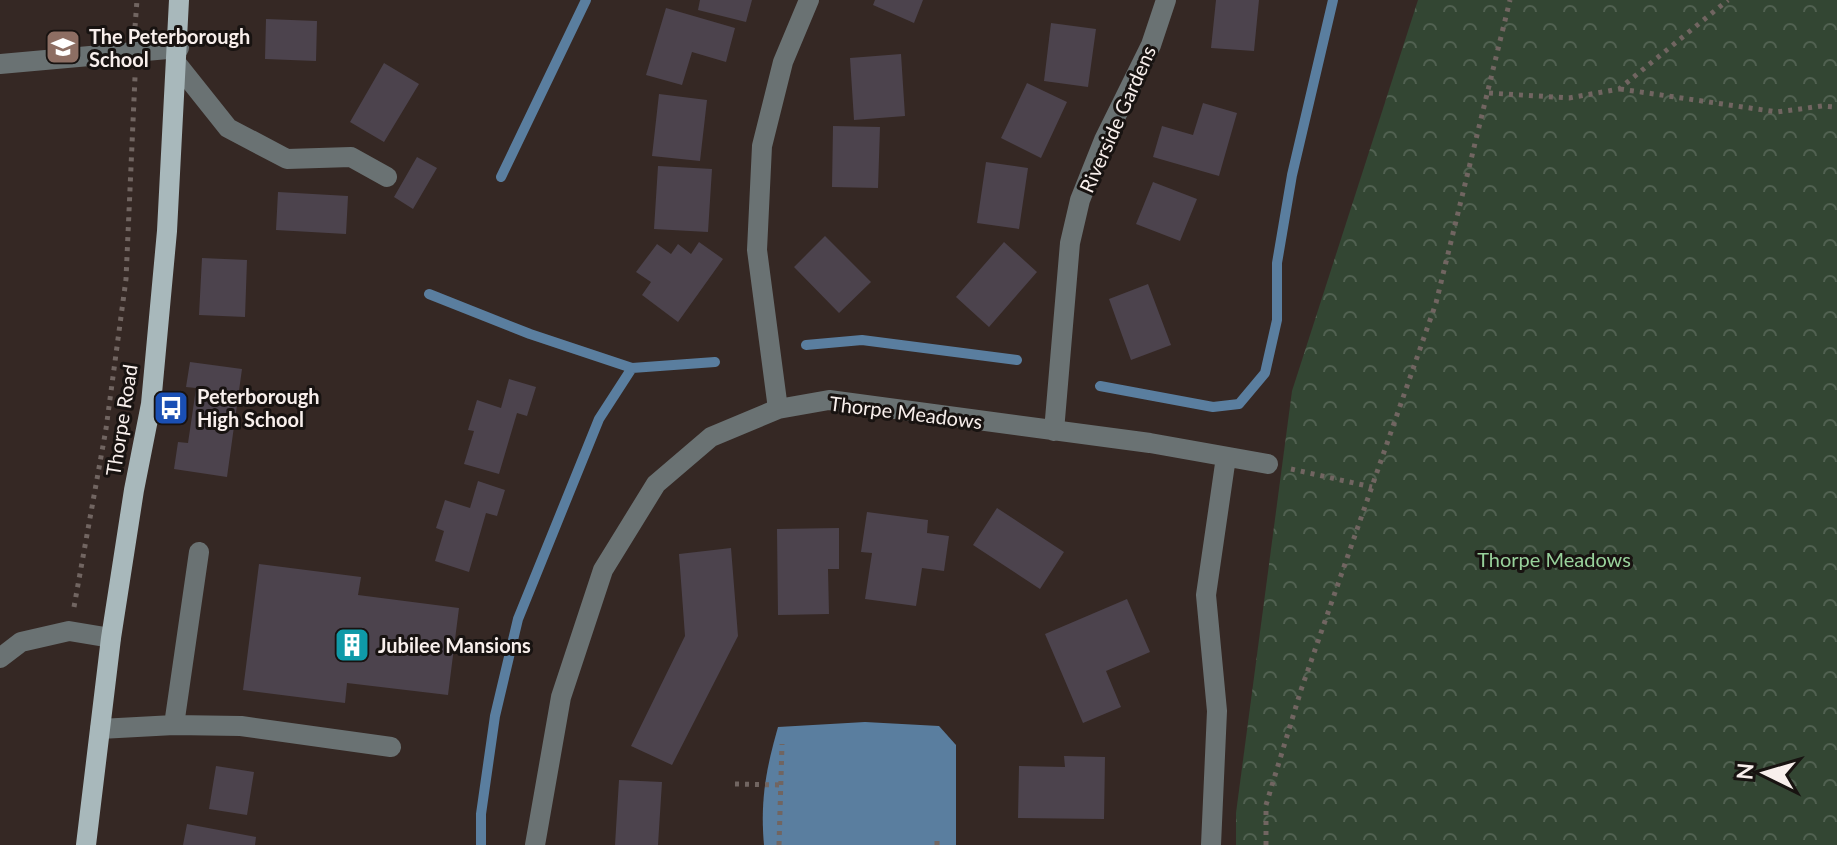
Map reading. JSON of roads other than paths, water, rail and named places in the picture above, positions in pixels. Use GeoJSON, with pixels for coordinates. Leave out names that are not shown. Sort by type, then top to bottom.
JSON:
{"type":"FeatureCollection","features":[{"type":"Feature","properties":{"kind":"main road","name":"Thorpe Road"},"geometry":{"type":"LineString","coordinates":[[86,845],[111,638],[151,404],[167,231],[179,0]]}},
{"type":"Feature","properties":{"kind":"street"},"geometry":{"type":"LineString","coordinates":[[778,409],[757,250],[762,146],[783,62],[809,0]]}},
{"type":"Feature","properties":{"kind":"street","name":"Riverside Gardens"},"geometry":{"type":"LineString","coordinates":[[1054,431],[1070,243],[1080,200],[1104,140],[1151,45],[1166,0]]}},
{"type":"Feature","properties":{"kind":"street"},"geometry":{"type":"LineString","coordinates":[[0,64],[136,52],[178,56],[228,128],[287,159],[351,157],[387,177]]}},
{"type":"Feature","properties":{"kind":"street","name":"Thorpe Meadows"},"geometry":{"type":"LineString","coordinates":[[535,845],[561,697],[603,570],[656,484],[711,437],[778,409],[829,400],[1150,443],[1268,464]]}},
{"type":"Feature","properties":{"kind":"street"},"geometry":{"type":"LineString","coordinates":[[1211,845],[1217,711],[1206,595],[1226,457]]}},
{"type":"Feature","properties":{"kind":"street"},"geometry":{"type":"LineString","coordinates":[[174,725],[199,552]]}},
{"type":"Feature","properties":{"kind":"street"},"geometry":{"type":"LineString","coordinates":[[0,658],[21,642],[69,631],[111,638]]}},
{"type":"Feature","properties":{"kind":"street"},"geometry":{"type":"LineString","coordinates":[[100,729],[174,725],[241,726],[391,747]]}},
{"type":"Feature","properties":{"kind":"water"},"geometry":{"type":"Polygon","coordinates":[[[865,722],[939,726],[956,745],[956,845],[764,845],[765,785],[778,727],[865,722]]]}},
{"type":"Feature","properties":{"kind":"waterway"},"geometry":{"type":"LineString","coordinates":[[501,177],[586,0]]}},
{"type":"Feature","properties":{"kind":"waterway"},"geometry":{"type":"LineString","coordinates":[[1100,386],[1213,407],[1239,404],[1265,373],[1277,320],[1277,263],[1292,175],[1333,0]]}},
{"type":"Feature","properties":{"kind":"waterway"},"geometry":{"type":"LineString","coordinates":[[429,294],[530,334],[632,368]]}},
{"type":"Feature","properties":{"kind":"waterway"},"geometry":{"type":"LineString","coordinates":[[806,345],[862,340],[1017,360]]}},
{"type":"Feature","properties":{"kind":"waterway"},"geometry":{"type":"LineString","coordinates":[[481,845],[481,814],[495,716],[518,619],[599,419],[632,368],[715,362]]}},
{"type":"Feature","properties":{"kind":"place","name":"The Peterborough School"},"geometry":{"type":"Point","coordinates":[63,47]}},
{"type":"Feature","properties":{"kind":"place","name":"Peterborough High School"},"geometry":{"type":"Point","coordinates":[171,408]}},
{"type":"Feature","properties":{"kind":"place","name":"Jubilee Mansions"},"geometry":{"type":"Point","coordinates":[352,645]}}]}
